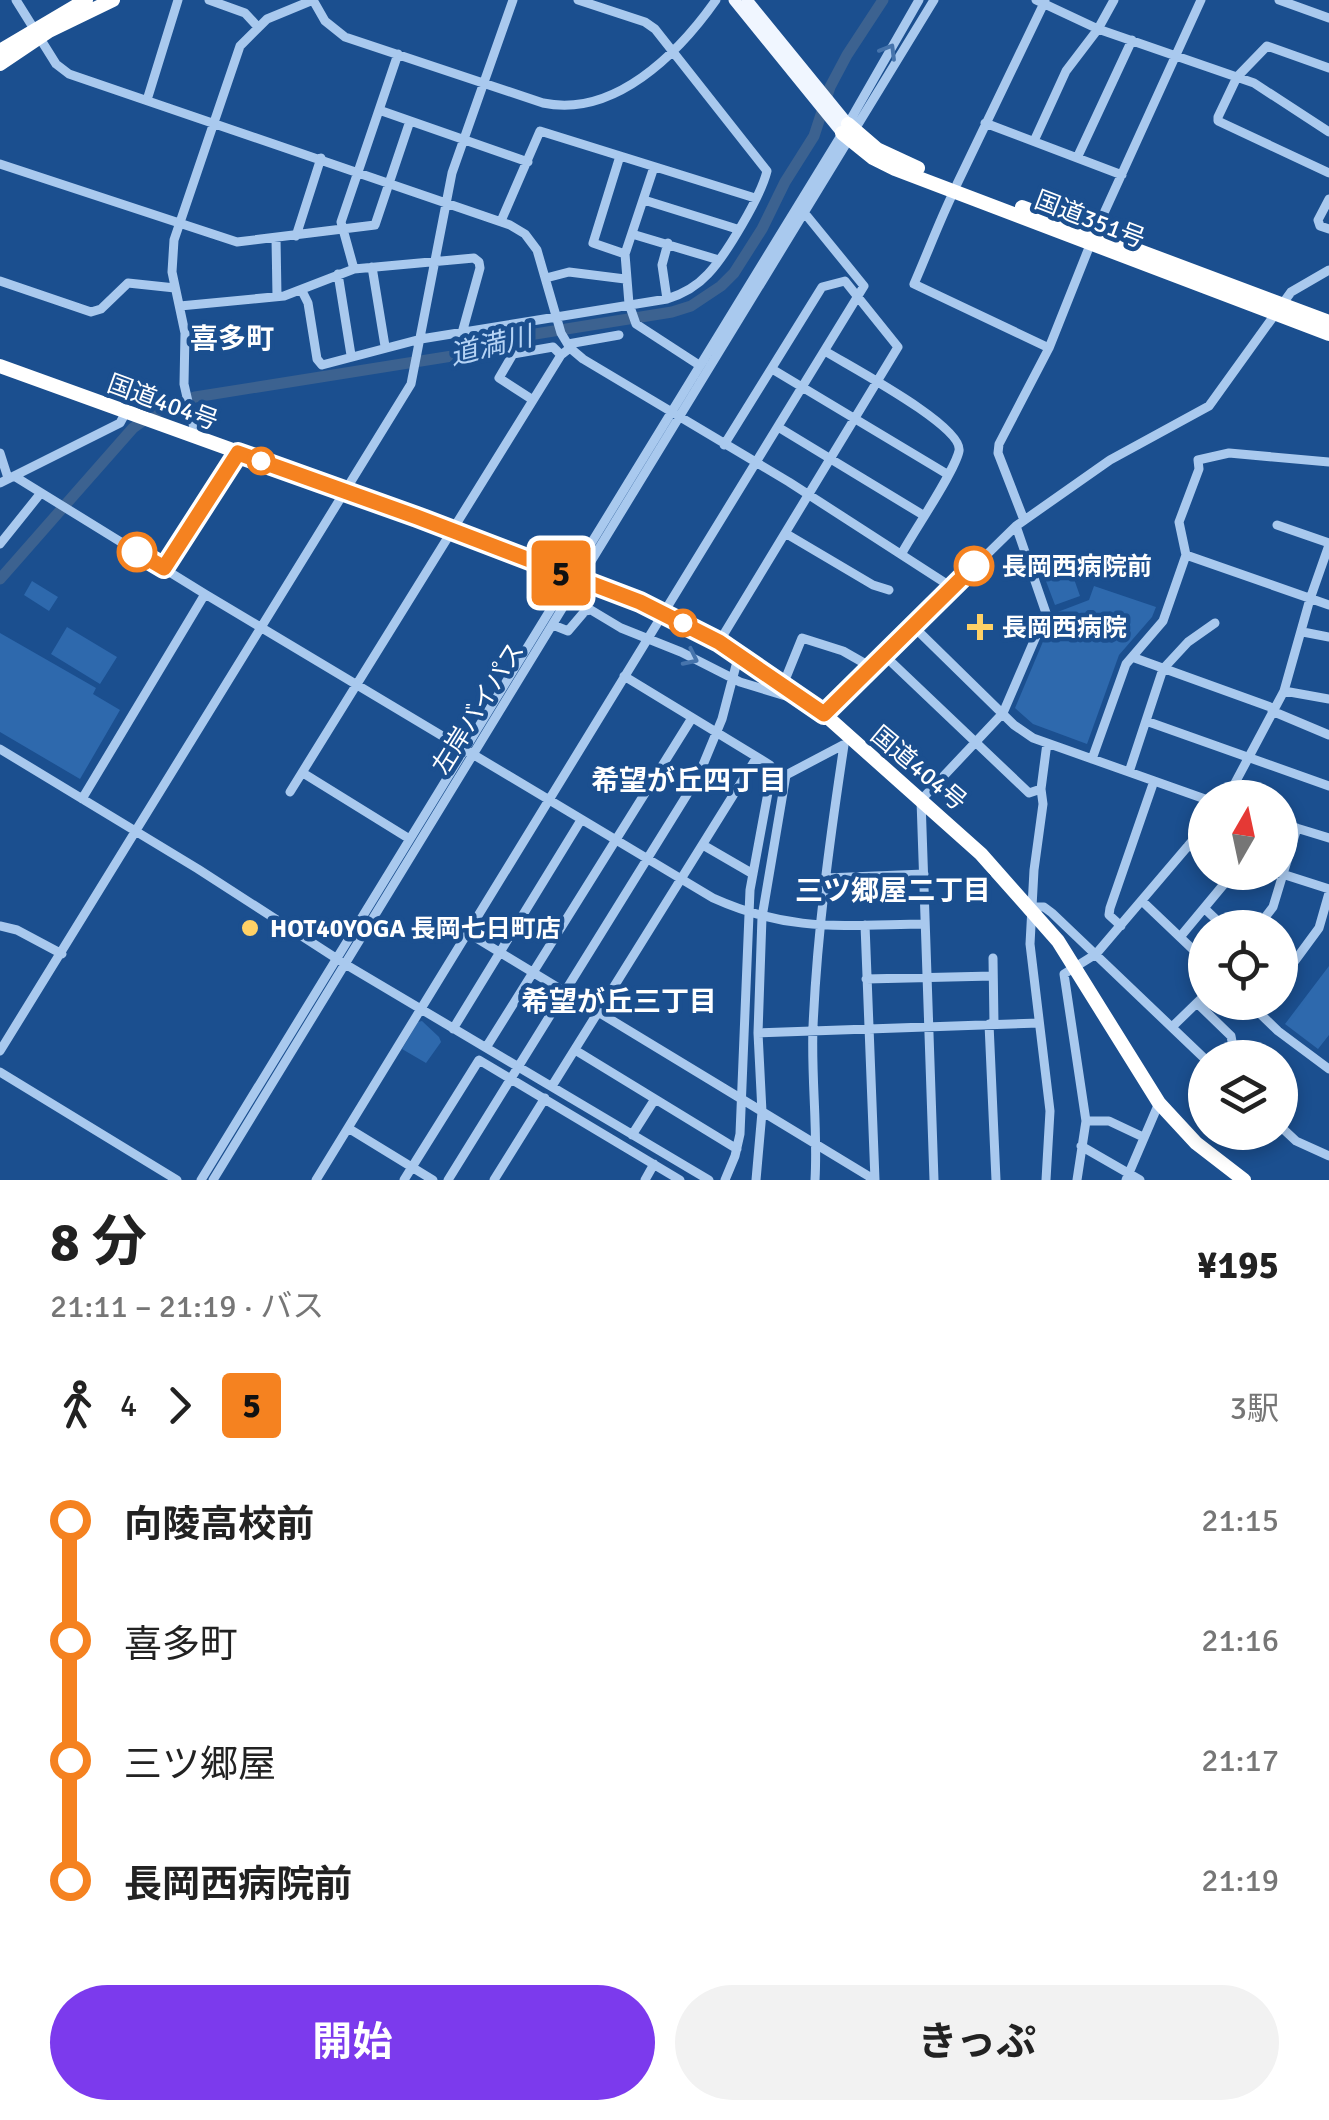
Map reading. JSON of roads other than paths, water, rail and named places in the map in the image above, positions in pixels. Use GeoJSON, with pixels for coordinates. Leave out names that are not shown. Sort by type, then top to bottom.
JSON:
{"type":"FeatureCollection","features":[{"type":"Feature","properties":{"kind":"highway"},"geometry":{"type":"LineString","coordinates":[[0,64],[86,0]]}},
{"type":"Feature","properties":{"kind":"highway"},"geometry":{"type":"LineString","coordinates":[[0,51],[113,0]]}},
{"type":"Feature","properties":{"kind":"highway","name":"国道351号"},"geometry":{"type":"LineString","coordinates":[[848,132],[883,163],[1279,309],[1329,334]]}},
{"type":"Feature","properties":{"kind":"highway"},"geometry":{"type":"LineString","coordinates":[[1279,309],[1329,322]]}},
{"type":"Feature","properties":{"kind":"highway","name":"国道404号"},"geometry":{"type":"LineString","coordinates":[[0,366],[453,530],[665,614],[738,654],[824,714],[845,741],[962,834],[1031,907],[1076,967],[1159,1102],[1196,1143],[1244,1180]]}},
{"type":"Feature","properties":{"kind":"main road"},"geometry":{"type":"LineString","coordinates":[[734,0],[848,132]]}},
{"type":"Feature","properties":{"kind":"main road"},"geometry":{"type":"LineString","coordinates":[[746,0],[814,93]]}},
{"type":"Feature","properties":{"kind":"street"},"geometry":{"type":"LineString","coordinates":[[16,0],[62,70],[501,222],[530,240],[568,344],[674,415],[902,552],[953,588]]}},
{"type":"Feature","properties":{"kind":"street"},"geometry":{"type":"LineString","coordinates":[[147,100],[178,0]]}},
{"type":"Feature","properties":{"kind":"street"},"geometry":{"type":"LineString","coordinates":[[209,0],[245,12],[257,26]]}},
{"type":"Feature","properties":{"kind":"street"},"geometry":{"type":"LineString","coordinates":[[192,436],[185,332],[172,250],[235,58],[257,26],[313,0],[333,30],[554,105],[586,104],[614,95],[672,52],[716,0]]}},
{"type":"Feature","properties":{"kind":"street"},"geometry":{"type":"LineString","coordinates":[[0,1051],[411,384],[446,204],[464,138],[513,0]]}},
{"type":"Feature","properties":{"kind":"street"},"geometry":{"type":"LineString","coordinates":[[302,291],[322,365],[385,346],[557,321],[668,298],[693,287],[719,260],[756,198],[767,171],[655,30],[645,22],[578,0]]}},
{"type":"Feature","properties":{"kind":"street","name":"左岸バイパス"},"geometry":{"type":"LineString","coordinates":[[201,1180],[340,961],[848,132],[920,0]]}},
{"type":"Feature","properties":{"kind":"street","name":"左岸バイパス"},"geometry":{"type":"LineString","coordinates":[[674,415],[699,365],[934,0]]}},
{"type":"Feature","properties":{"kind":"street"},"geometry":{"type":"LineString","coordinates":[[1034,141],[1071,62],[1098,29],[1114,0]]}},
{"type":"Feature","properties":{"kind":"street"},"geometry":{"type":"LineString","coordinates":[[934,1180],[920,800],[1004,713],[1046,614],[998,453],[999,444],[1049,348],[1092,239],[1201,0]]}},
{"type":"Feature","properties":{"kind":"street"},"geometry":{"type":"LineString","coordinates":[[1279,0],[1329,18]]}},
{"type":"Feature","properties":{"kind":"street"},"geometry":{"type":"LineString","coordinates":[[1049,348],[914,284],[935,229],[1042,1],[1098,29],[1237,76],[1287,102],[1329,132]]}},
{"type":"Feature","properties":{"kind":"street"},"geometry":{"type":"LineString","coordinates":[[1077,158],[1132,40]]}},
{"type":"Feature","properties":{"kind":"street"},"geometry":{"type":"LineString","coordinates":[[1329,68],[1267,46],[1237,76],[1218,120],[1329,173]]}},
{"type":"Feature","properties":{"kind":"street"},"geometry":{"type":"LineString","coordinates":[[354,268],[341,222],[398,54]]}},
{"type":"Feature","properties":{"kind":"street"},"geometry":{"type":"LineString","coordinates":[[379,110],[528,162]]}},
{"type":"Feature","properties":{"kind":"street"},"geometry":{"type":"LineString","coordinates":[[0,164],[237,242],[296,236],[375,225],[410,121]]}},
{"type":"Feature","properties":{"kind":"street"},"geometry":{"type":"LineString","coordinates":[[985,123],[1122,175]]}},
{"type":"Feature","properties":{"kind":"street"},"geometry":{"type":"LineString","coordinates":[[501,222],[540,130],[756,198]]}},
{"type":"Feature","properties":{"kind":"street"},"geometry":{"type":"LineString","coordinates":[[620,156],[593,240],[595,245],[624,254]]}},
{"type":"Feature","properties":{"kind":"street"},"geometry":{"type":"LineString","coordinates":[[296,236],[321,158]]}},
{"type":"Feature","properties":{"kind":"street"},"geometry":{"type":"LineString","coordinates":[[654,167],[624,254],[630,307],[636,324],[699,365]]}},
{"type":"Feature","properties":{"kind":"street"},"geometry":{"type":"LineString","coordinates":[[1329,198],[1318,220],[1320,226],[1329,230]]}},
{"type":"Feature","properties":{"kind":"street"},"geometry":{"type":"LineString","coordinates":[[644,200],[737,229]]}},
{"type":"Feature","properties":{"kind":"street"},"geometry":{"type":"LineString","coordinates":[[316,1180],[858,298],[864,286],[808,216]]}},
{"type":"Feature","properties":{"kind":"street"},"geometry":{"type":"LineString","coordinates":[[632,234],[719,260]]}},
{"type":"Feature","properties":{"kind":"street"},"geometry":{"type":"LineString","coordinates":[[276,238],[277,296]]}},
{"type":"Feature","properties":{"kind":"street"},"geometry":{"type":"LineString","coordinates":[[668,243],[662,266],[668,298]]}},
{"type":"Feature","properties":{"kind":"street"},"geometry":{"type":"LineString","coordinates":[[180,306],[302,291],[354,268],[472,258],[480,262],[462,334]]}},
{"type":"Feature","properties":{"kind":"street"},"geometry":{"type":"LineString","coordinates":[[372,267],[385,346]]}},
{"type":"Feature","properties":{"kind":"street"},"geometry":{"type":"LineString","coordinates":[[824,714],[1020,523],[1110,460],[1204,410],[1296,289],[1329,270]]}},
{"type":"Feature","properties":{"kind":"street"},"geometry":{"type":"LineString","coordinates":[[546,278],[569,272],[626,279]]}},
{"type":"Feature","properties":{"kind":"street"},"geometry":{"type":"LineString","coordinates":[[338,274],[351,356]]}},
{"type":"Feature","properties":{"kind":"street"},"geometry":{"type":"LineString","coordinates":[[0,281],[91,312],[102,309],[128,284],[175,288]]}},
{"type":"Feature","properties":{"kind":"street"},"geometry":{"type":"LineString","coordinates":[[719,642],[898,347],[845,281],[822,286],[724,445]]}},
{"type":"Feature","properties":{"kind":"street"},"geometry":{"type":"LineString","coordinates":[[290,792],[568,344],[618,334]]}},
{"type":"Feature","properties":{"kind":"street"},"geometry":{"type":"LineString","coordinates":[[533,400],[499,378],[513,354],[553,347],[561,355]]}},
{"type":"Feature","properties":{"kind":"street"},"geometry":{"type":"LineString","coordinates":[[825,351],[945,426],[959,444],[960,450],[902,552]]}},
{"type":"Feature","properties":{"kind":"street"},"geometry":{"type":"LineString","coordinates":[[772,369],[947,474]]}},
{"type":"Feature","properties":{"kind":"street"},"geometry":{"type":"LineString","coordinates":[[8,479],[120,423],[130,414]]}},
{"type":"Feature","properties":{"kind":"street"},"geometry":{"type":"LineString","coordinates":[[778,427],[923,515]]}},
{"type":"Feature","properties":{"kind":"street"},"geometry":{"type":"LineString","coordinates":[[0,452],[8,479],[40,494],[681,880],[755,915],[820,927],[925,924]]}},
{"type":"Feature","properties":{"kind":"street"},"geometry":{"type":"LineString","coordinates":[[164,568],[238,453]]}},
{"type":"Feature","properties":{"kind":"street"},"geometry":{"type":"LineString","coordinates":[[1092,758],[1132,657],[1163,620],[1186,555],[1179,522],[1200,469],[1198,460],[1229,453],[1329,462]]}},
{"type":"Feature","properties":{"kind":"street"},"geometry":{"type":"LineString","coordinates":[[0,544],[40,494]]}},
{"type":"Feature","properties":{"kind":"street"},"geometry":{"type":"LineString","coordinates":[[1237,780],[1284,691],[1329,544],[1277,525]]}},
{"type":"Feature","properties":{"kind":"street"},"geometry":{"type":"LineString","coordinates":[[785,533],[872,585],[889,590]]}},
{"type":"Feature","properties":{"kind":"street"},"geometry":{"type":"LineString","coordinates":[[1186,555],[1329,604]]}},
{"type":"Feature","properties":{"kind":"street","name":"左岸バイパス"},"geometry":{"type":"LineString","coordinates":[[212,1180],[408,838],[553,625],[575,578]]}},
{"type":"Feature","properties":{"kind":"street"},"geometry":{"type":"LineString","coordinates":[[82,799],[206,594]]}},
{"type":"Feature","properties":{"kind":"street"},"geometry":{"type":"LineString","coordinates":[[553,625],[568,630],[591,610],[620,628],[682,652],[733,679],[806,702]]}},
{"type":"Feature","properties":{"kind":"street"},"geometry":{"type":"LineString","coordinates":[[1129,772],[1162,670],[1188,642],[1215,623]]}},
{"type":"Feature","properties":{"kind":"street"},"geometry":{"type":"LineString","coordinates":[[915,628],[1027,734],[1188,794]]}},
{"type":"Feature","properties":{"kind":"street"},"geometry":{"type":"LineString","coordinates":[[1303,632],[1329,637]]}},
{"type":"Feature","properties":{"kind":"street"},"geometry":{"type":"LineString","coordinates":[[780,682],[787,675],[802,638],[843,651],[871,667]]}},
{"type":"Feature","properties":{"kind":"street"},"geometry":{"type":"LineString","coordinates":[[448,1180],[698,777],[718,732],[738,654]]}},
{"type":"Feature","properties":{"kind":"street"},"geometry":{"type":"LineString","coordinates":[[886,657],[1029,793],[1041,789]]}},
{"type":"Feature","properties":{"kind":"street"},"geometry":{"type":"LineString","coordinates":[[1132,657],[1329,734]]}},
{"type":"Feature","properties":{"kind":"street"},"geometry":{"type":"LineString","coordinates":[[624,676],[770,765],[772,770],[753,874],[762,1112],[756,1180]]}},
{"type":"Feature","properties":{"kind":"street"},"geometry":{"type":"LineString","coordinates":[[1284,691],[1329,699]]}},
{"type":"Feature","properties":{"kind":"street"},"geometry":{"type":"LineString","coordinates":[[487,1046],[692,718]]}},
{"type":"Feature","properties":{"kind":"street"},"geometry":{"type":"LineString","coordinates":[[1146,721],[1329,786]]}},
{"type":"Feature","properties":{"kind":"street"},"geometry":{"type":"LineString","coordinates":[[815,1180],[813,1030],[820,927],[845,741]]}},
{"type":"Feature","properties":{"kind":"street"},"geometry":{"type":"LineString","coordinates":[[724,1180],[737,1149],[755,915],[786,775],[845,741]]}},
{"type":"Feature","properties":{"kind":"street"},"geometry":{"type":"LineString","coordinates":[[1046,1180],[1051,1124],[1030,944],[1048,743]]}},
{"type":"Feature","properties":{"kind":"street"},"geometry":{"type":"LineString","coordinates":[[0,749],[420,1010],[709,1180]]}},
{"type":"Feature","properties":{"kind":"street"},"geometry":{"type":"LineString","coordinates":[[552,1086],[757,757]]}},
{"type":"Feature","properties":{"kind":"street"},"geometry":{"type":"LineString","coordinates":[[303,773],[408,838]]}},
{"type":"Feature","properties":{"kind":"street"},"geometry":{"type":"LineString","coordinates":[[1121,926],[1109,914],[1110,908],[1154,781]]}},
{"type":"Feature","properties":{"kind":"street"},"geometry":{"type":"LineString","coordinates":[[453,1029],[581,820]]}},
{"type":"Feature","properties":{"kind":"street"},"geometry":{"type":"LineString","coordinates":[[1298,828],[1329,838]]}},
{"type":"Feature","properties":{"kind":"street"},"geometry":{"type":"LineString","coordinates":[[703,845],[753,874]]}},
{"type":"Feature","properties":{"kind":"street"},"geometry":{"type":"LineString","coordinates":[[1078,1180],[1086,1121],[1064,974],[1096,954],[1188,846]]}},
{"type":"Feature","properties":{"kind":"street"},"geometry":{"type":"LineString","coordinates":[[826,878],[924,874]]}},
{"type":"Feature","properties":{"kind":"street"},"geometry":{"type":"LineString","coordinates":[[1298,879],[1329,890],[1319,928],[1298,957]]}},
{"type":"Feature","properties":{"kind":"street"},"geometry":{"type":"LineString","coordinates":[[1180,937],[1219,890]]}},
{"type":"Feature","properties":{"kind":"street"},"geometry":{"type":"LineString","coordinates":[[1142,901],[1188,945]]}},
{"type":"Feature","properties":{"kind":"street"},"geometry":{"type":"LineString","coordinates":[[1031,907],[1052,913],[1188,1041]]}},
{"type":"Feature","properties":{"kind":"street"},"geometry":{"type":"LineString","coordinates":[[865,924],[875,1180]]}},
{"type":"Feature","properties":{"kind":"street"},"geometry":{"type":"LineString","coordinates":[[0,926],[17,930],[62,954]]}},
{"type":"Feature","properties":{"kind":"street"},"geometry":{"type":"LineString","coordinates":[[468,933],[875,1180]]}},
{"type":"Feature","properties":{"kind":"street"},"geometry":{"type":"LineString","coordinates":[[993,958],[996,1180]]}},
{"type":"Feature","properties":{"kind":"street"},"geometry":{"type":"LineString","coordinates":[[866,978],[993,976]]}},
{"type":"Feature","properties":{"kind":"street"},"geometry":{"type":"LineString","coordinates":[[1173,1026],[1188,1012]]}},
{"type":"Feature","properties":{"kind":"street"},"geometry":{"type":"LineString","coordinates":[[1274,1020],[1329,1069]]}},
{"type":"Feature","properties":{"kind":"street"},"geometry":{"type":"LineString","coordinates":[[758,1032],[1039,1023]]}},
{"type":"Feature","properties":{"kind":"street"},"geometry":{"type":"LineString","coordinates":[[575,1050],[737,1149]]}},
{"type":"Feature","properties":{"kind":"street"},"geometry":{"type":"LineString","coordinates":[[404,1180],[479,1060],[680,1180]]}},
{"type":"Feature","properties":{"kind":"street"},"geometry":{"type":"LineString","coordinates":[[0,1072],[177,1180]]}},
{"type":"Feature","properties":{"kind":"street"},"geometry":{"type":"LineString","coordinates":[[494,1180],[545,1098]]}},
{"type":"Feature","properties":{"kind":"street"},"geometry":{"type":"LineString","coordinates":[[632,1135],[655,1100]]}},
{"type":"Feature","properties":{"kind":"street"},"geometry":{"type":"LineString","coordinates":[[1127,1176],[1159,1102]]}},
{"type":"Feature","properties":{"kind":"street"},"geometry":{"type":"LineString","coordinates":[[1086,1121],[1109,1121],[1143,1136]]}},
{"type":"Feature","properties":{"kind":"street"},"geometry":{"type":"LineString","coordinates":[[348,1128],[433,1180]]}},
{"type":"Feature","properties":{"kind":"street"},"geometry":{"type":"LineString","coordinates":[[1298,1142],[1329,1156]]}},
{"type":"Feature","properties":{"kind":"street"},"geometry":{"type":"LineString","coordinates":[[1081,1146],[1127,1176],[1140,1180]]}},
{"type":"Feature","properties":{"kind":"street"},"geometry":{"type":"LineString","coordinates":[[645,1180],[654,1164]]}},
{"type":"Feature","properties":{"kind":"waterway","name":"道満川"},"geometry":{"type":"LineString","coordinates":[[0,579],[133,428],[157,411],[195,397],[496,349],[504,339],[691,306],[734,273],[762,229],[814,136],[830,87],[883,0]]}},
{"type":"Feature","properties":{"kind":"place","name":"長岡西病院前"},"geometry":{"type":"Point","coordinates":[974,566]}},
{"type":"Feature","properties":{"kind":"place","name":"長岡西病院"},"geometry":{"type":"Point","coordinates":[980,627]}},
{"type":"Feature","properties":{"kind":"place","name":"HOT40YOGA 長岡七日町店"},"geometry":{"type":"Point","coordinates":[250,928]}},
{"type":"Feature","properties":{"kind":"district","name":"喜多町"},"geometry":{"type":"Point","coordinates":[232,339]}},
{"type":"Feature","properties":{"kind":"district","name":"希望が丘四丁目"},"geometry":{"type":"Point","coordinates":[689,781]}},
{"type":"Feature","properties":{"kind":"district","name":"三ツ郷屋二丁目"},"geometry":{"type":"Point","coordinates":[893,891]}},
{"type":"Feature","properties":{"kind":"district","name":"希望が丘三丁目"},"geometry":{"type":"Point","coordinates":[619,1002]}}]}
